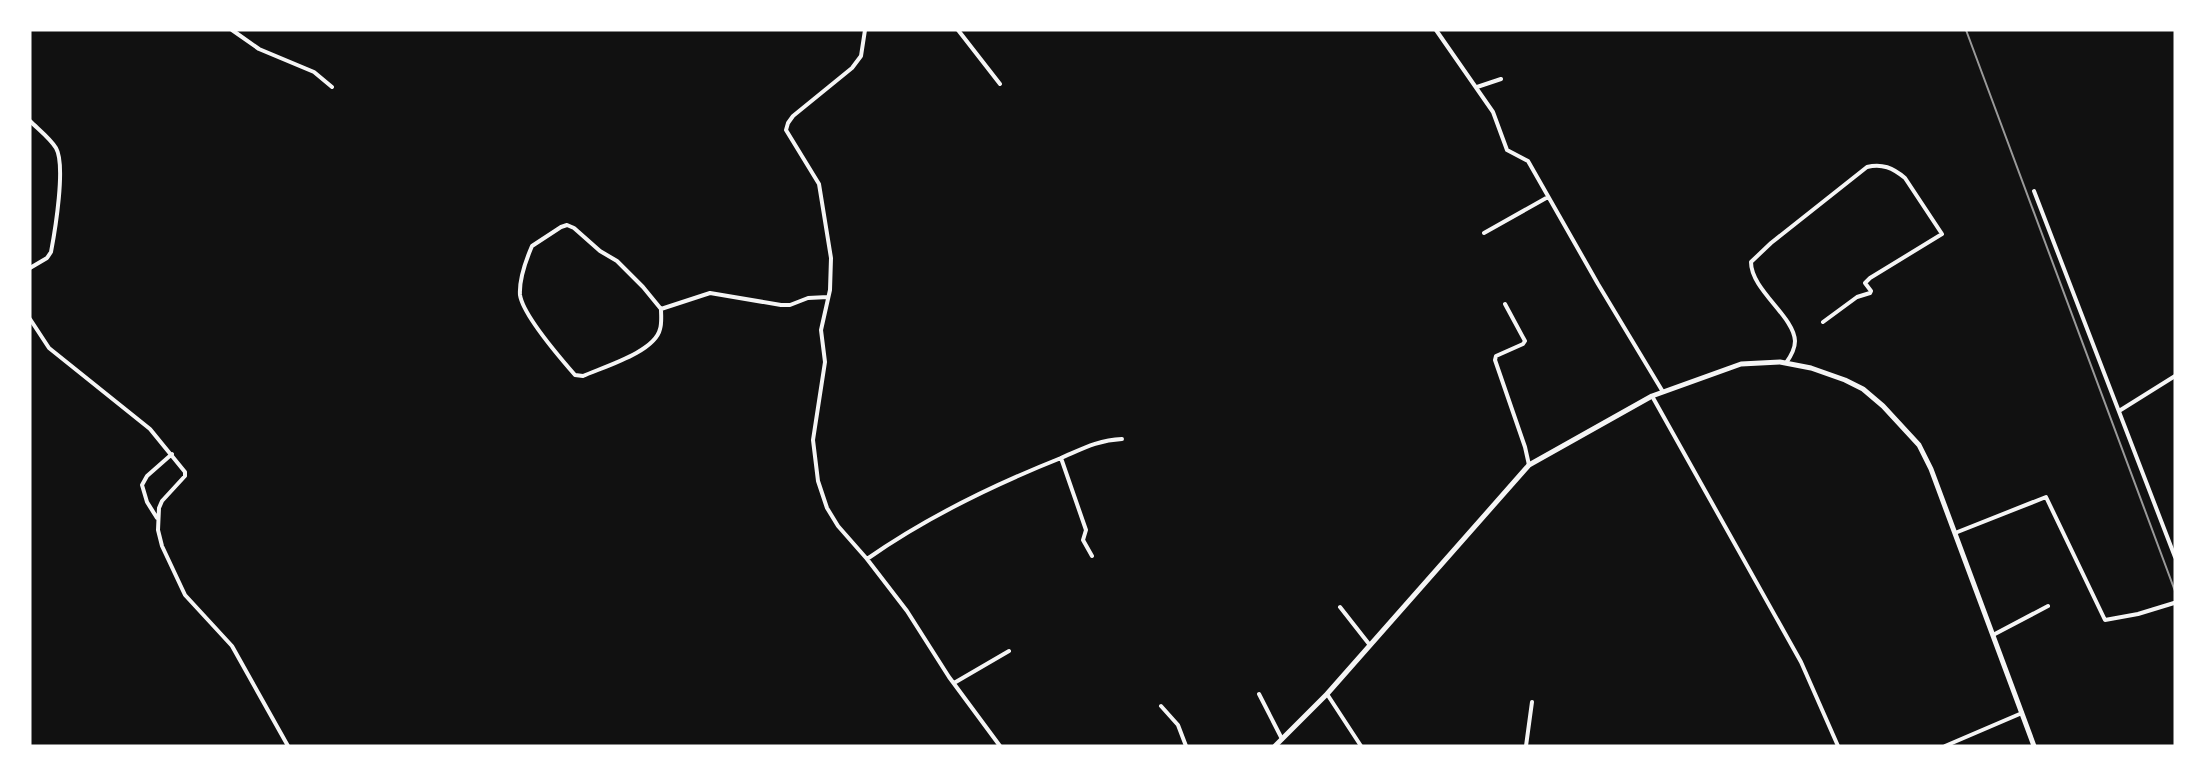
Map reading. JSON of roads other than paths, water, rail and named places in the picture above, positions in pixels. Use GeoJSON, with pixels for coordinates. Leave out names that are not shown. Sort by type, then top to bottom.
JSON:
{"type":"FeatureCollection","features":[{"type":"Feature","properties":{"kind":"street"},"geometry":{"type":"LineString","coordinates":[[232,30],[259,49],[314,72],[332,87]]}},
{"type":"Feature","properties":{"kind":"street"},"geometry":{"type":"LineString","coordinates":[[865,30],[861,56],[852,68],[794,116],[786,130],[819,184],[831,258],[828,297],[821,330],[825,362],[813,440],[818,481],[827,508],[838,526],[907,611],[954,683],[1000,746]]}},
{"type":"Feature","properties":{"kind":"street"},"geometry":{"type":"LineString","coordinates":[[958,30],[1000,84]]}},
{"type":"Feature","properties":{"kind":"street"},"geometry":{"type":"LineString","coordinates":[[1436,30],[1478,87],[1497,120],[1507,150],[1528,160],[1664,392]]}},
{"type":"Feature","properties":{"kind":"street"},"geometry":{"type":"LineString","coordinates":[[1478,87],[1501,79]]}},
{"type":"Feature","properties":{"kind":"street"},"geometry":{"type":"LineString","coordinates":[[30,121],[57,150],[59,158],[59,192],[51,252],[47,258],[30,268]]}},
{"type":"Feature","properties":{"kind":"street"},"geometry":{"type":"LineString","coordinates":[[1786,364],[1794,350],[1794,333],[1760,285],[1750,262],[1867,167],[1885,166],[1897,171],[1905,178],[1942,234],[1870,278],[1865,283],[1870,293],[1857,297],[1823,322]]}},
{"type":"Feature","properties":{"kind":"street"},"geometry":{"type":"LineString","coordinates":[[2034,191],[2175,557]]}},
{"type":"Feature","properties":{"kind":"street"},"geometry":{"type":"LineString","coordinates":[[1484,233],[1548,197]]}},
{"type":"Feature","properties":{"kind":"street"},"geometry":{"type":"LineString","coordinates":[[567,225],[574,228],[594,246],[624,267],[661,309],[660,330],[655,339],[640,351],[584,376],[575,375],[543,337],[521,299],[520,288],[532,246],[561,227],[567,225]]}},
{"type":"Feature","properties":{"kind":"street"},"geometry":{"type":"LineString","coordinates":[[661,309],[710,293],[781,305],[790,305],[808,298],[828,297]]}},
{"type":"Feature","properties":{"kind":"street"},"geometry":{"type":"LineString","coordinates":[[1505,304],[1525,341],[1496,356],[1495,360],[1529,465]]}},
{"type":"Feature","properties":{"kind":"street"},"geometry":{"type":"LineString","coordinates":[[30,319],[49,348],[150,429],[186,474],[162,501],[158,520],[162,546],[184,595],[232,646],[288,746]]}},
{"type":"Feature","properties":{"kind":"street"},"geometry":{"type":"LineString","coordinates":[[1275,746],[1326,694],[1529,465],[1652,396],[1741,364],[1767,362],[1811,368],[1863,389],[1883,406],[1919,445],[1931,469],[2034,746]]}},
{"type":"Feature","properties":{"kind":"street"},"geometry":{"type":"LineString","coordinates":[[2119,411],[2175,376]]}},
{"type":"Feature","properties":{"kind":"street"},"geometry":{"type":"LineString","coordinates":[[1652,396],[1801,662],[1839,746]]}},
{"type":"Feature","properties":{"kind":"street"},"geometry":{"type":"LineString","coordinates":[[867,559],[906,532],[1025,472],[1096,443],[1122,439]]}},
{"type":"Feature","properties":{"kind":"street"},"geometry":{"type":"LineString","coordinates":[[158,520],[147,502],[142,485],[147,476],[172,454]]}},
{"type":"Feature","properties":{"kind":"street"},"geometry":{"type":"LineString","coordinates":[[1061,458],[1086,530],[1083,542],[1092,556]]}},
{"type":"Feature","properties":{"kind":"street"},"geometry":{"type":"LineString","coordinates":[[1954,533],[2046,497],[2105,621],[2174,603]]}},
{"type":"Feature","properties":{"kind":"street"},"geometry":{"type":"LineString","coordinates":[[1993,635],[2048,606]]}},
{"type":"Feature","properties":{"kind":"street"},"geometry":{"type":"LineString","coordinates":[[1340,607],[1370,644]]}},
{"type":"Feature","properties":{"kind":"street"},"geometry":{"type":"LineString","coordinates":[[954,683],[1009,651]]}},
{"type":"Feature","properties":{"kind":"street"},"geometry":{"type":"LineString","coordinates":[[1259,694],[1282,739]]}},
{"type":"Feature","properties":{"kind":"street"},"geometry":{"type":"LineString","coordinates":[[1326,694],[1361,746]]}},
{"type":"Feature","properties":{"kind":"street"},"geometry":{"type":"LineString","coordinates":[[1526,746],[1532,702]]}},
{"type":"Feature","properties":{"kind":"street"},"geometry":{"type":"LineString","coordinates":[[1161,706],[1178,725],[1186,746]]}},
{"type":"Feature","properties":{"kind":"street"},"geometry":{"type":"LineString","coordinates":[[1945,746],[2022,713]]}},
{"type":"Feature","properties":{"kind":"railway"},"geometry":{"type":"LineString","coordinates":[[1966,30],[2175,591]]}}]}
